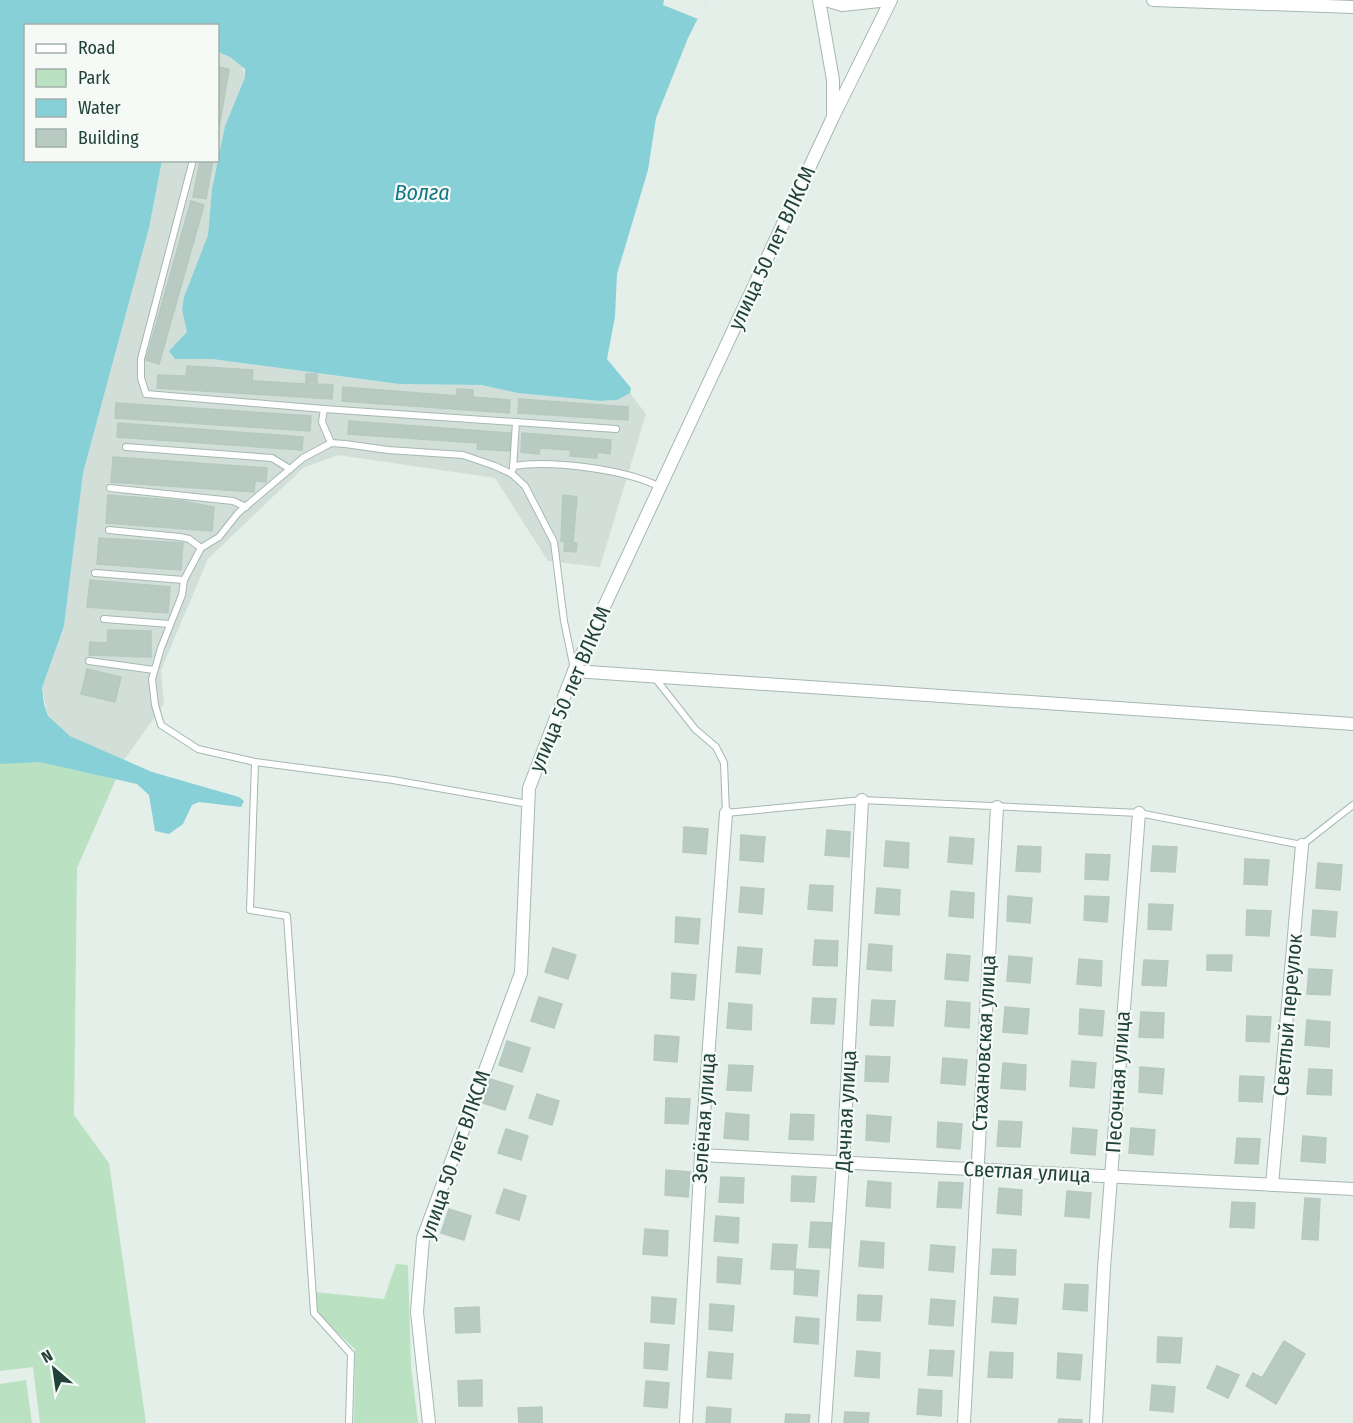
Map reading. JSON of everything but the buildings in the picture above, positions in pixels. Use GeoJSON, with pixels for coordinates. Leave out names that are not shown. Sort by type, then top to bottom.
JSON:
{"type":"FeatureCollection","features":[{"type":"Feature","properties":{"kind":"street"},"geometry":{"type":"LineString","coordinates":[[819,0],[833,80],[834,117]]}},
{"type":"Feature","properties":{"kind":"street","name":"улица 50 лет ВЛКСМ"},"geometry":{"type":"LineString","coordinates":[[826,0],[842,5],[890,0]]}},
{"type":"Feature","properties":{"kind":"street","name":"улица 50 лет ВЛКСМ"},"geometry":{"type":"LineString","coordinates":[[429,1423],[417,1312],[423,1238],[521,974],[529,788],[574,671],[890,0]]}},
{"type":"Feature","properties":{"kind":"street"},"geometry":{"type":"LineString","coordinates":[[1153,0],[1353,7]]}},
{"type":"Feature","properties":{"kind":"street"},"geometry":{"type":"LineString","coordinates":[[574,671],[1353,724]]}},
{"type":"Feature","properties":{"kind":"street","name":"Дачная улица"},"geometry":{"type":"LineString","coordinates":[[825,1423],[843,1162],[862,800]]}},
{"type":"Feature","properties":{"kind":"street","name":"Стахановская улица"},"geometry":{"type":"LineString","coordinates":[[964,1423],[997,807]]}},
{"type":"Feature","properties":{"kind":"street","name":"Зелёная улица"},"geometry":{"type":"LineString","coordinates":[[686,1423],[701,1155],[726,813]]}},
{"type":"Feature","properties":{"kind":"street","name":"Песочная улица"},"geometry":{"type":"LineString","coordinates":[[1096,1423],[1111,1177],[1139,813]]}},
{"type":"Feature","properties":{"kind":"street","name":"Светлый переулок"},"geometry":{"type":"LineString","coordinates":[[1272,1185],[1302,846]]}},
{"type":"Feature","properties":{"kind":"street","name":"Светлая улица"},"geometry":{"type":"LineString","coordinates":[[701,1155],[1353,1189]]}},
{"type":"Feature","properties":{"kind":"lane"},"geometry":{"type":"LineString","coordinates":[[192,162],[141,359],[141,378],[146,394],[616,429]]}},
{"type":"Feature","properties":{"kind":"lane"},"geometry":{"type":"LineString","coordinates":[[324,409],[322,422],[331,443]]}},
{"type":"Feature","properties":{"kind":"lane"},"geometry":{"type":"LineString","coordinates":[[512,474],[516,422]]}},
{"type":"Feature","properties":{"kind":"lane"},"geometry":{"type":"LineString","coordinates":[[528,804],[393,780],[255,762],[198,749],[161,724],[153,688],[154,670],[182,594],[184,580],[201,548],[219,537],[246,507],[290,469],[331,443],[388,450],[463,455],[512,474],[525,486],[554,542],[564,621],[574,671]]}},
{"type":"Feature","properties":{"kind":"lane"},"geometry":{"type":"LineString","coordinates":[[126,447],[272,458],[290,469]]}},
{"type":"Feature","properties":{"kind":"lane"},"geometry":{"type":"LineString","coordinates":[[513,466],[556,464],[645,479],[660,487]]}},
{"type":"Feature","properties":{"kind":"lane"},"geometry":{"type":"LineString","coordinates":[[110,488],[233,501],[246,507]]}},
{"type":"Feature","properties":{"kind":"lane"},"geometry":{"type":"LineString","coordinates":[[109,530],[180,537],[189,539],[201,548]]}},
{"type":"Feature","properties":{"kind":"lane"},"geometry":{"type":"LineString","coordinates":[[94,573],[184,580]]}},
{"type":"Feature","properties":{"kind":"lane"},"geometry":{"type":"LineString","coordinates":[[104,619],[170,624]]}},
{"type":"Feature","properties":{"kind":"lane"},"geometry":{"type":"LineString","coordinates":[[89,661],[154,670]]}},
{"type":"Feature","properties":{"kind":"lane"},"geometry":{"type":"LineString","coordinates":[[652,676],[695,729],[716,747],[724,763],[726,813],[862,800],[1139,813],[1302,846],[1353,805]]}},
{"type":"Feature","properties":{"kind":"lane"},"geometry":{"type":"LineString","coordinates":[[255,762],[249,910],[287,916],[314,1314],[351,1354],[349,1423]]}},
{"type":"Feature","properties":{"kind":"shaded area"},"geometry":{"type":"Polygon","coordinates":[[[219,52],[242,65],[245,76],[225,126],[219,155],[219,52]]]}},
{"type":"Feature","properties":{"kind":"shaded area"},"geometry":{"type":"Polygon","coordinates":[[[162,162],[218,162],[212,189],[208,235],[184,297],[182,310],[187,332],[175,359],[212,359],[399,384],[481,385],[518,393],[600,401],[610,401],[630,393],[646,414],[600,567],[548,561],[495,478],[338,455],[303,468],[208,559],[161,670],[164,704],[124,760],[70,736],[58,727],[48,716],[42,688],[64,626],[83,473],[149,228],[162,162]]]}},
{"type":"Feature","properties":{"kind":"green space"},"geometry":{"type":"Polygon","coordinates":[[[39,762],[116,779],[77,868],[74,1115],[109,1163],[146,1423],[40,1423],[33,1367],[0,1371],[0,764],[39,762]]]}},
{"type":"Feature","properties":{"kind":"green space"},"geometry":{"type":"Polygon","coordinates":[[[396,1264],[408,1265],[411,1367],[418,1423],[354,1423],[355,1349],[318,1315],[314,1292],[384,1299],[396,1264]]]}},
{"type":"Feature","properties":{"kind":"green space"},"geometry":{"type":"Polygon","coordinates":[[[26,1380],[32,1423],[0,1423],[0,1384],[26,1380]]]}},
{"type":"Feature","properties":{"kind":"water","name":"Волга"},"geometry":{"type":"Polygon","coordinates":[[[0,0],[707,0],[688,38],[656,118],[648,170],[617,274],[615,317],[607,359],[631,388],[630,393],[617,400],[600,401],[518,393],[481,385],[399,384],[212,359],[175,359],[169,351],[187,332],[182,310],[184,297],[208,235],[212,189],[225,126],[245,77],[245,69],[230,57],[219,52],[219,24],[24,24],[24,162],[162,162],[149,228],[83,473],[64,626],[42,688],[44,704],[48,716],[70,736],[152,772],[239,797],[244,801],[241,807],[199,802],[192,805],[183,824],[169,834],[155,831],[149,795],[137,784],[39,762],[0,764],[0,0]]]}},
{"type":"Feature","properties":{"kind":"pier"},"geometry":{"type":"Polygon","coordinates":[[[664,0],[707,0],[698,19],[663,5],[664,0]]]}}]}
